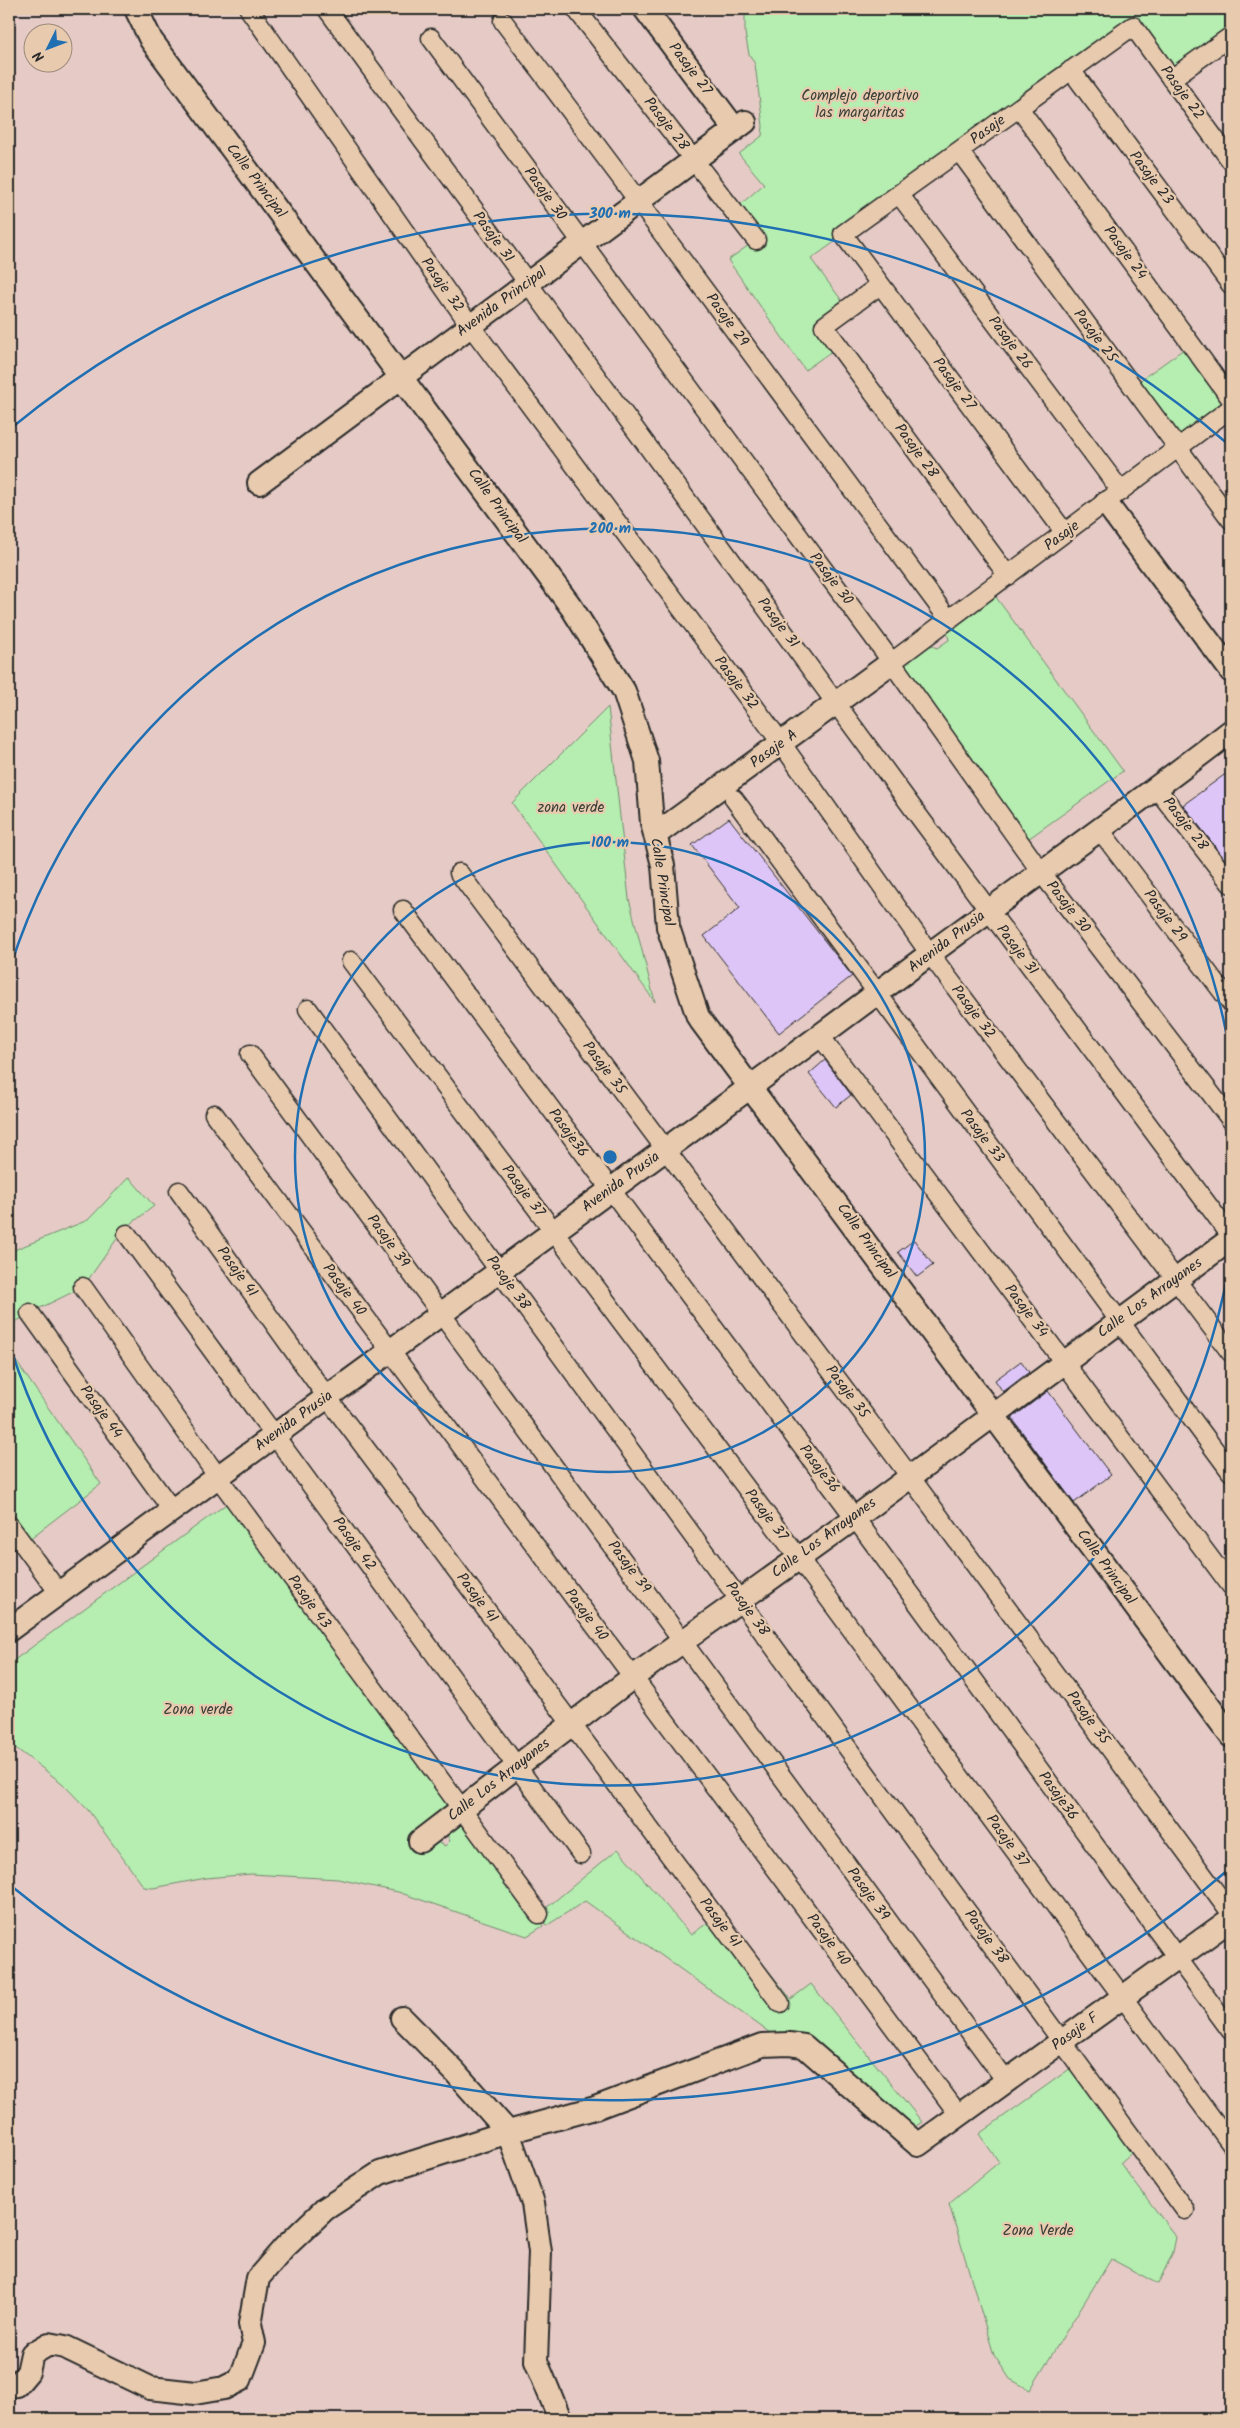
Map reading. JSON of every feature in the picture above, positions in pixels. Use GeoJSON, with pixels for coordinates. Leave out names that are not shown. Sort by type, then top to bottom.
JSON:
{"type":"FeatureCollection","features":[{"type":"Feature","properties":{"kind":"street","name":"Calle Principal"},"geometry":{"type":"LineString","coordinates":[[136,9],[151,40],[572,608],[624,691],[647,760],[655,835],[663,865],[668,927],[698,1017],[752,1087],[1231,1736]]}},
{"type":"Feature","properties":{"kind":"street","name":"Pasaje 32"},"geometry":{"type":"LineString","coordinates":[[249,9],[470,325],[781,744],[930,954],[1231,1353]]}},
{"type":"Feature","properties":{"kind":"street","name":"Pasaje 31"},"geometry":{"type":"LineString","coordinates":[[328,9],[526,284],[837,703],[988,912],[1231,1237]]}},
{"type":"Feature","properties":{"kind":"street","name":"Pasaje 28"},"geometry":{"type":"LineString","coordinates":[[576,9],[756,240]]}},
{"type":"Feature","properties":{"kind":"street","name":"Pasaje 27"},"geometry":{"type":"LineString","coordinates":[[645,9],[740,126]]}},
{"type":"Feature","properties":{"kind":"street","name":"Pasaje 29"},"geometry":{"type":"LineString","coordinates":[[503,21],[949,620]]}},
{"type":"Feature","properties":{"kind":"street","name":"Pasaje"},"geometry":{"type":"LineString","coordinates":[[843,234],[1133,26]]}},
{"type":"Feature","properties":{"kind":"street","name":"Pasaje 22"},"geometry":{"type":"LineString","coordinates":[[1133,26],[1231,161]]}},
{"type":"Feature","properties":{"kind":"street","name":"Pasaje 30"},"geometry":{"type":"LineString","coordinates":[[431,38],[581,244],[892,662],[1041,872],[1231,1120]]}},
{"type":"Feature","properties":{"kind":"street"},"geometry":{"type":"LineString","coordinates":[[1172,79],[1228,45]]}},
{"type":"Feature","properties":{"kind":"street","name":"Pasaje 23"},"geometry":{"type":"LineString","coordinates":[[1071,70],[1231,285]]}},
{"type":"Feature","properties":{"kind":"street","name":"Pasaje 24"},"geometry":{"type":"LineString","coordinates":[[1019,108],[1231,399]]}},
{"type":"Feature","properties":{"kind":"street","name":"Avenida Principal"},"geometry":{"type":"LineString","coordinates":[[259,483],[401,375],[740,126]]}},
{"type":"Feature","properties":{"kind":"street","name":"Pasaje 25"},"geometry":{"type":"LineString","coordinates":[[958,151],[1231,520]]}},
{"type":"Feature","properties":{"kind":"street","name":"Pasaje 26"},"geometry":{"type":"LineString","coordinates":[[898,194],[1113,497],[1231,671]]}},
{"type":"Feature","properties":{"kind":"street","name":"Pasaje 27"},"geometry":{"type":"LineString","coordinates":[[843,234],[1065,533]]}},
{"type":"Feature","properties":{"kind":"street","name":"Pasaje 28"},"geometry":{"type":"LineString","coordinates":[[880,285],[824,326],[1008,576]]}},
{"type":"Feature","properties":{"kind":"street","name":"Pasaje"},"geometry":{"type":"LineString","coordinates":[[892,662],[1231,408]]}},
{"type":"Feature","properties":{"kind":"street","name":"Pasaje A"},"geometry":{"type":"LineString","coordinates":[[655,835],[892,662]]}},
{"type":"Feature","properties":{"kind":"street","name":"Avenida Prusia"},"geometry":{"type":"LineString","coordinates":[[9,1630],[821,1037],[1041,872],[1157,789],[1231,731]]}},
{"type":"Feature","properties":{"kind":"street","name":"Pasaje 28"},"geometry":{"type":"LineString","coordinates":[[1157,789],[1231,884]]}},
{"type":"Feature","properties":{"kind":"street","name":"Pasaje 33"},"geometry":{"type":"LineString","coordinates":[[734,799],[876,995],[1231,1472]]}},
{"type":"Feature","properties":{"kind":"street","name":"Pasaje 29"},"geometry":{"type":"LineString","coordinates":[[1100,830],[1231,1003]]}},
{"type":"Feature","properties":{"kind":"street","name":"Pasaje 35"},"geometry":{"type":"LineString","coordinates":[[459,873],[910,1476],[1231,1913]]}},
{"type":"Feature","properties":{"kind":"street","name":"Pasaje36"},"geometry":{"type":"LineString","coordinates":[[404,910],[855,1518],[1231,2031]]}},
{"type":"Feature","properties":{"kind":"street","name":"Pasaje 37"},"geometry":{"type":"LineString","coordinates":[[351,961],[798,1557],[1231,2144]]}},
{"type":"Feature","properties":{"kind":"street","name":"Pasaje 38"},"geometry":{"type":"LineString","coordinates":[[308,1009],[1186,2210]]}},
{"type":"Feature","properties":{"kind":"street","name":"Pasaje 34"},"geometry":{"type":"LineString","coordinates":[[821,1037],[1231,1586]]}},
{"type":"Feature","properties":{"kind":"street","name":"Pasaje 39"},"geometry":{"type":"LineString","coordinates":[[250,1054],[1006,2081]]}},
{"type":"Feature","properties":{"kind":"street","name":"Pasaje 40"},"geometry":{"type":"LineString","coordinates":[[214,1114],[959,2115]]}},
{"type":"Feature","properties":{"kind":"street","name":"Pasaje 41"},"geometry":{"type":"LineString","coordinates":[[179,1191],[327,1397],[780,2003]]}},
{"type":"Feature","properties":{"kind":"street","name":"Pasaje 42"},"geometry":{"type":"LineString","coordinates":[[127,1234],[581,1854]]}},
{"type":"Feature","properties":{"kind":"street","name":"Calle Los Arrayanes"},"geometry":{"type":"LineString","coordinates":[[420,1841],[571,1724],[740,1599],[855,1518],[1231,1237]]}},
{"type":"Feature","properties":{"kind":"street","name":"Pasaje 43"},"geometry":{"type":"LineString","coordinates":[[83,1287],[218,1477],[539,1914]]}},
{"type":"Feature","properties":{"kind":"street","name":"Pasaje 44"},"geometry":{"type":"LineString","coordinates":[[30,1313],[172,1510]]}},
{"type":"Feature","properties":{"kind":"street"},"geometry":{"type":"LineString","coordinates":[[9,1525],[59,1593]]}},
{"type":"Feature","properties":{"kind":"street","name":"Pasaje F"},"geometry":{"type":"LineString","coordinates":[[508,2132],[594,2108],[762,2046],[789,2044],[804,2046],[918,2145],[1231,1919]]}},
{"type":"Feature","properties":{"kind":"street"},"geometry":{"type":"LineString","coordinates":[[402,2018],[455,2072],[508,2132],[533,2203],[540,2252],[536,2361],[560,2419]]}},
{"type":"Feature","properties":{"kind":"street"},"geometry":{"type":"LineString","coordinates":[[9,2386],[17,2385],[28,2372],[32,2354],[49,2344],[66,2347],[150,2388],[195,2393],[224,2388],[240,2380],[254,2343],[250,2324],[258,2278],[284,2248],[325,2209],[380,2173],[508,2132]]}},
{"type":"Feature","properties":{"kind":"green space","name":"Complejo deportivo las margaritas"},"geometry":{"type":"Polygon","coordinates":[[[745,9],[1231,9],[1231,35],[1171,79],[1133,26],[811,259],[848,309],[824,326],[839,346],[805,370],[728,260],[756,240],[733,211],[764,184],[739,154],[762,136],[763,126],[755,64],[749,54],[745,33],[745,9]]]}},
{"type":"Feature","properties":{"kind":"green space"},"geometry":{"type":"Polygon","coordinates":[[[1191,344],[1230,397],[1173,440],[1132,386],[1191,344]]]}},
{"type":"Feature","properties":{"kind":"green space"},"geometry":{"type":"Polygon","coordinates":[[[990,589],[1123,771],[1021,844],[892,662],[924,643],[937,648],[949,640],[946,627],[990,589]]]}},
{"type":"Feature","properties":{"kind":"green space","name":"zona verde"},"geometry":{"type":"Polygon","coordinates":[[[608,707],[629,899],[655,1002],[512,803],[608,707]]]}},
{"type":"Feature","properties":{"kind":"green space"},"geometry":{"type":"Polygon","coordinates":[[[129,1177],[154,1206],[123,1230],[83,1287],[30,1313],[9,1326],[9,1252],[88,1220],[129,1177]]]}},
{"type":"Feature","properties":{"kind":"green space"},"geometry":{"type":"Polygon","coordinates":[[[9,1351],[101,1484],[24,1543],[9,1524],[9,1351]]]}},
{"type":"Feature","properties":{"kind":"green space","name":"Zona verde"},"geometry":{"type":"Polygon","coordinates":[[[229,1502],[452,1804],[426,1848],[437,1842],[445,1846],[450,1841],[446,1833],[464,1818],[543,1926],[527,1936],[398,1892],[338,1879],[251,1874],[206,1878],[153,1888],[144,1887],[88,1810],[62,1783],[9,1743],[9,1664],[229,1502]]]}},
{"type":"Feature","properties":{"kind":"green space"},"geometry":{"type":"Polygon","coordinates":[[[618,1849],[691,1935],[722,1912],[791,1999],[811,1984],[922,2122],[913,2128],[800,2034],[792,2032],[773,2035],[585,1901],[546,1926],[539,1914],[618,1849]]]}},
{"type":"Feature","properties":{"kind":"green space","name":"Zona Verde"},"geometry":{"type":"Polygon","coordinates":[[[1078,2063],[1139,2146],[1120,2163],[1176,2237],[1173,2252],[1158,2284],[1111,2259],[1030,2390],[1010,2379],[994,2355],[949,2204],[999,2162],[979,2134],[1078,2063]]]}},
{"type":"Feature","properties":{"kind":"building"},"geometry":{"type":"Polygon","coordinates":[[[1231,770],[1231,867],[1183,805],[1231,770]]]}},
{"type":"Feature","properties":{"kind":"building"},"geometry":{"type":"Polygon","coordinates":[[[729,818],[852,976],[779,1033],[704,936],[740,908],[692,845],[729,818]]]}},
{"type":"Feature","properties":{"kind":"building"},"geometry":{"type":"Polygon","coordinates":[[[825,1060],[851,1095],[836,1107],[809,1074],[825,1060]]]}},
{"type":"Feature","properties":{"kind":"building"},"geometry":{"type":"Polygon","coordinates":[[[914,1240],[933,1265],[917,1277],[898,1252],[914,1240]]]}},
{"type":"Feature","properties":{"kind":"building"},"geometry":{"type":"Polygon","coordinates":[[[1021,1361],[1029,1372],[1003,1392],[995,1380],[1021,1361]]]}},
{"type":"Feature","properties":{"kind":"building"},"geometry":{"type":"Polygon","coordinates":[[[1048,1391],[1111,1475],[1074,1503],[1012,1418],[1048,1391]]]}}]}
